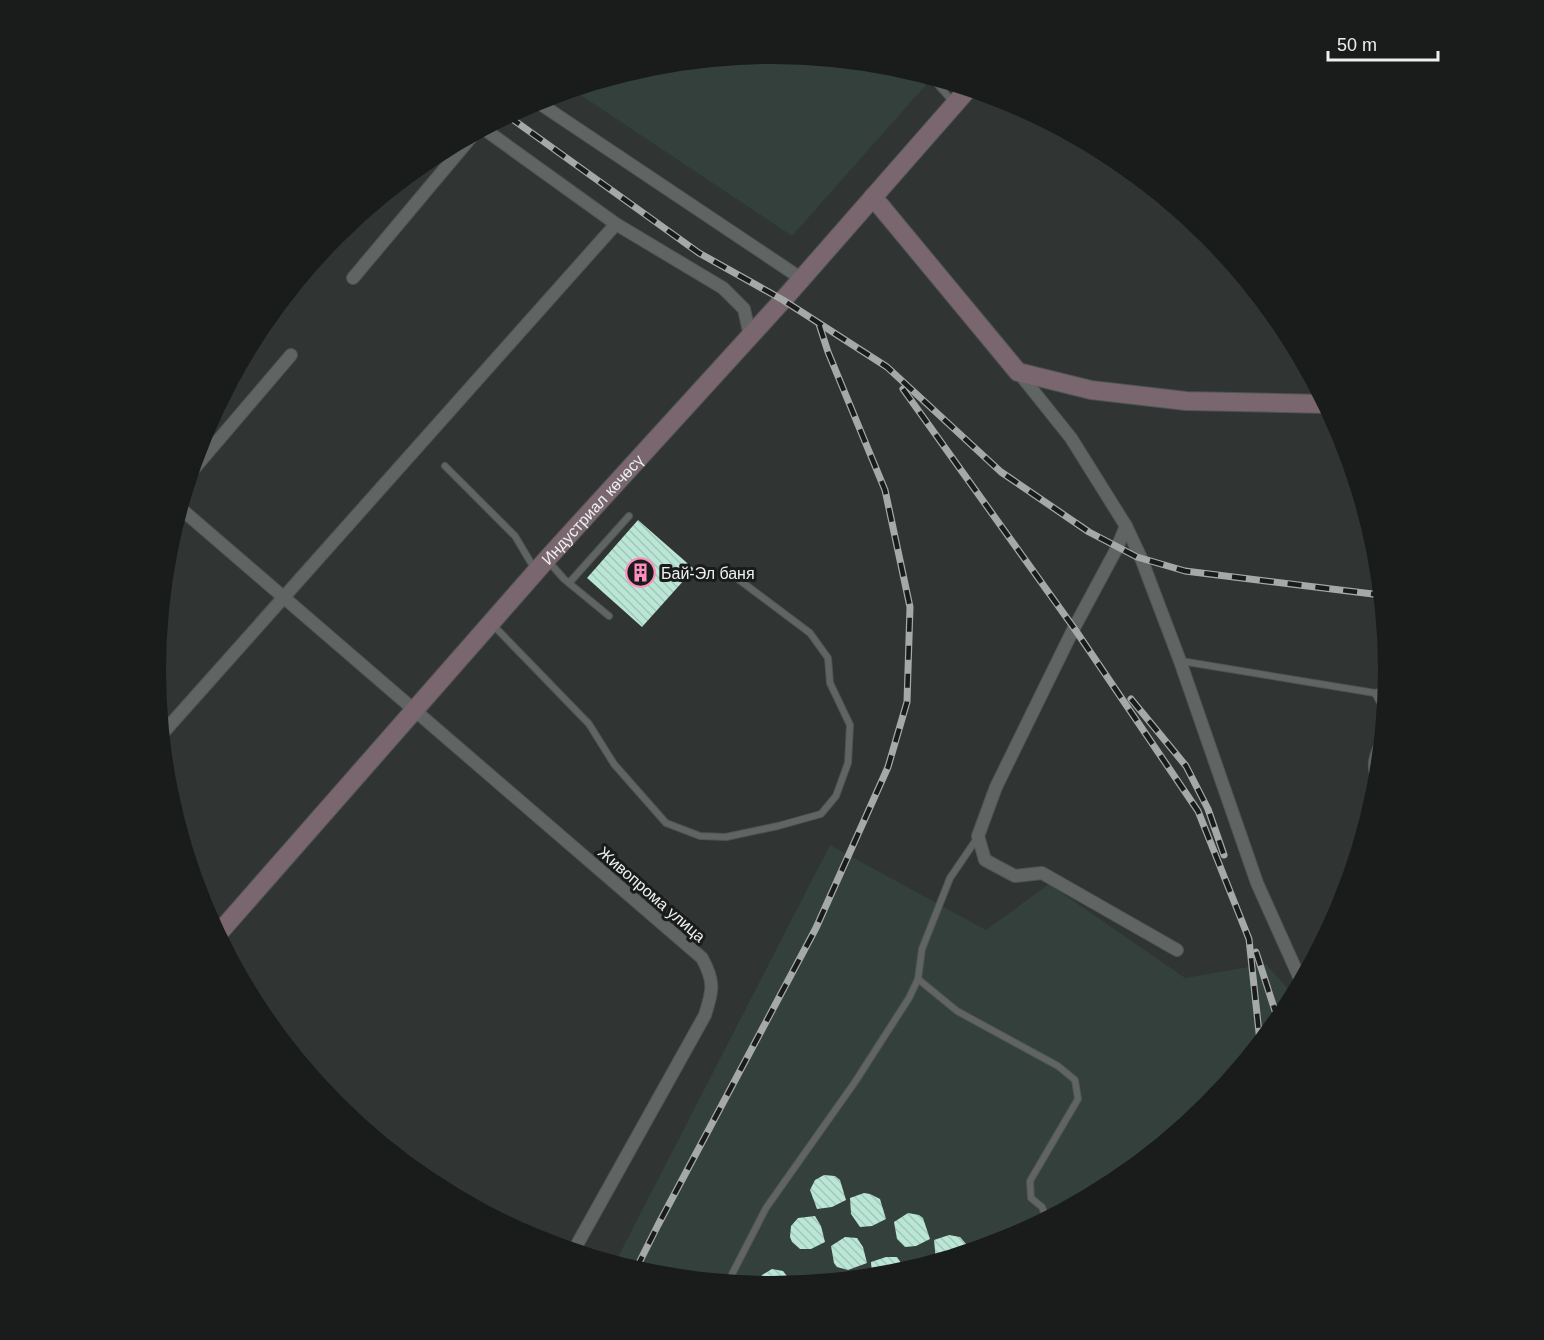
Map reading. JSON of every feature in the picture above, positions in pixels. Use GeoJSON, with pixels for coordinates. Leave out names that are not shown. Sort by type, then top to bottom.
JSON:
{"type":"FeatureCollection","features":[{"type":"Feature","properties":{"kind":"main road","name":"Индустриал көчөсү"},"geometry":{"type":"LineString","coordinates":[[224,927],[541,565],[802,279],[962,95]]}},
{"type":"Feature","properties":{"kind":"main road"},"geometry":{"type":"LineString","coordinates":[[873,197],[1018,372],[1091,390],[1186,402],[1316,404]]}},
{"type":"Feature","properties":{"kind":"street"},"geometry":{"type":"LineString","coordinates":[[548,108],[802,279]]}},
{"type":"Feature","properties":{"kind":"street"},"geometry":{"type":"LineString","coordinates":[[491,134],[616,224],[723,288],[744,309],[750,336]]}},
{"type":"Feature","properties":{"kind":"street"},"geometry":{"type":"LineString","coordinates":[[353,278],[458,153]]}},
{"type":"Feature","properties":{"kind":"street"},"geometry":{"type":"LineString","coordinates":[[170,725],[616,224]]}},
{"type":"Feature","properties":{"kind":"street"},"geometry":{"type":"LineString","coordinates":[[207,453],[291,355]]}},
{"type":"Feature","properties":{"kind":"street"},"geometry":{"type":"LineString","coordinates":[[1018,372],[1071,438],[1126,526],[1142,558],[1257,883],[1297,972]]}},
{"type":"Feature","properties":{"kind":"street","name":"Живопрома улица"},"geometry":{"type":"LineString","coordinates":[[187,514],[702,958],[711,975],[711,994],[705,1015],[578,1243]]}},
{"type":"Feature","properties":{"kind":"street"},"geometry":{"type":"LineString","coordinates":[[1126,526],[1118,548],[1074,628],[996,787],[978,836],[986,860],[1015,876],[1042,873],[1177,950]]}},
{"type":"Feature","properties":{"kind":"lane"},"geometry":{"type":"LineString","coordinates":[[942,89],[955,103]]}},
{"type":"Feature","properties":{"kind":"lane"},"geometry":{"type":"LineString","coordinates":[[445,466],[541,565],[569,583],[609,616]]}},
{"type":"Feature","properties":{"kind":"lane"},"geometry":{"type":"LineString","coordinates":[[569,583],[629,516]]}},
{"type":"Feature","properties":{"kind":"lane"},"geometry":{"type":"LineString","coordinates":[[491,623],[590,724],[614,764],[666,823],[700,836],[726,837],[821,814],[836,796],[848,762],[850,725],[830,683],[828,658],[810,633],[730,573]]}},
{"type":"Feature","properties":{"kind":"lane"},"geometry":{"type":"LineString","coordinates":[[1180,661],[1375,693],[1377,696]]}},
{"type":"Feature","properties":{"kind":"lane"},"geometry":{"type":"LineString","coordinates":[[732,1274],[766,1208],[855,1082],[909,998],[918,979],[922,949],[950,878],[978,836]]}},
{"type":"Feature","properties":{"kind":"lane"},"geometry":{"type":"LineString","coordinates":[[918,979],[957,1011],[1058,1066],[1075,1080],[1078,1099],[1030,1181],[1031,1198],[1043,1211]]}},
{"type":"Feature","properties":{"kind":"shaded area"},"geometry":{"type":"Polygon","coordinates":[[[772,64],[851,70],[926,84],[792,236],[581,96],[654,76],[732,66],[772,64]]]}},
{"type":"Feature","properties":{"kind":"shaded area"},"geometry":{"type":"Polygon","coordinates":[[[830,845],[986,930],[1049,884],[1185,978],[1266,964],[1287,988],[1252,1039],[1227,1069],[1171,1125],[1141,1150],[1075,1194],[1004,1229],[929,1255],[890,1264],[812,1274],[772,1276],[732,1274],[654,1264],[619,1256],[830,845]]]}},
{"type":"Feature","properties":{"kind":"building","name":"Бай-Эл баня"},"geometry":{"type":"Polygon","coordinates":[[[638,520],[694,569],[642,627],[587,578],[638,520]]]}},
{"type":"Feature","properties":{"kind":"building"},"geometry":{"type":"Polygon","coordinates":[[[824,1175],[835,1176],[840,1180],[846,1200],[832,1207],[817,1209],[810,1190],[815,1180],[824,1175]]]}},
{"type":"Feature","properties":{"kind":"building"},"geometry":{"type":"Polygon","coordinates":[[[864,1193],[880,1199],[886,1219],[872,1226],[860,1227],[851,1214],[850,1198],[864,1193]]]}},
{"type":"Feature","properties":{"kind":"building"},"geometry":{"type":"Polygon","coordinates":[[[908,1213],[923,1218],[930,1239],[916,1246],[905,1247],[897,1239],[894,1222],[908,1213]]]}},
{"type":"Feature","properties":{"kind":"building"},"geometry":{"type":"Polygon","coordinates":[[[815,1216],[821,1226],[825,1242],[811,1249],[800,1249],[790,1237],[791,1226],[798,1218],[815,1216]]]}},
{"type":"Feature","properties":{"kind":"building"},"geometry":{"type":"Polygon","coordinates":[[[949,1235],[960,1237],[966,1243],[935,1253],[934,1240],[949,1235]]]}},
{"type":"Feature","properties":{"kind":"building"},"geometry":{"type":"Polygon","coordinates":[[[845,1237],[857,1238],[863,1247],[867,1263],[848,1270],[837,1267],[831,1246],[845,1237]]]}},
{"type":"Feature","properties":{"kind":"building"},"geometry":{"type":"Polygon","coordinates":[[[886,1257],[897,1257],[900,1262],[871,1267],[871,1262],[886,1257]]]}},
{"type":"Feature","properties":{"kind":"building"},"geometry":{"type":"Polygon","coordinates":[[[772,1269],[783,1271],[786,1275],[772,1276],[762,1275],[772,1269]]]}},
{"type":"Feature","properties":{"kind":"railway"},"geometry":{"type":"LineString","coordinates":[[516,122],[699,253],[783,300],[887,367],[1001,472],[1089,532],[1137,557],[1185,571],[1372,594]]}},
{"type":"Feature","properties":{"kind":"railway"},"geometry":{"type":"LineString","coordinates":[[640,1261],[816,928],[888,767],[907,702],[910,607],[885,490],[828,352],[819,324]]}},
{"type":"Feature","properties":{"kind":"railway"},"geometry":{"type":"LineString","coordinates":[[903,389],[1074,628],[1198,811],[1249,939],[1259,1029]]}},
{"type":"Feature","properties":{"kind":"railway"},"geometry":{"type":"LineString","coordinates":[[1131,699],[1186,766],[1208,809],[1224,855]]}},
{"type":"Feature","properties":{"kind":"railway"},"geometry":{"type":"LineString","coordinates":[[1256,952],[1274,1007]]}},
{"type":"Feature","properties":{"kind":"place","name":"Бай-Эл баня"},"geometry":{"type":"Point","coordinates":[640,573]}}]}
